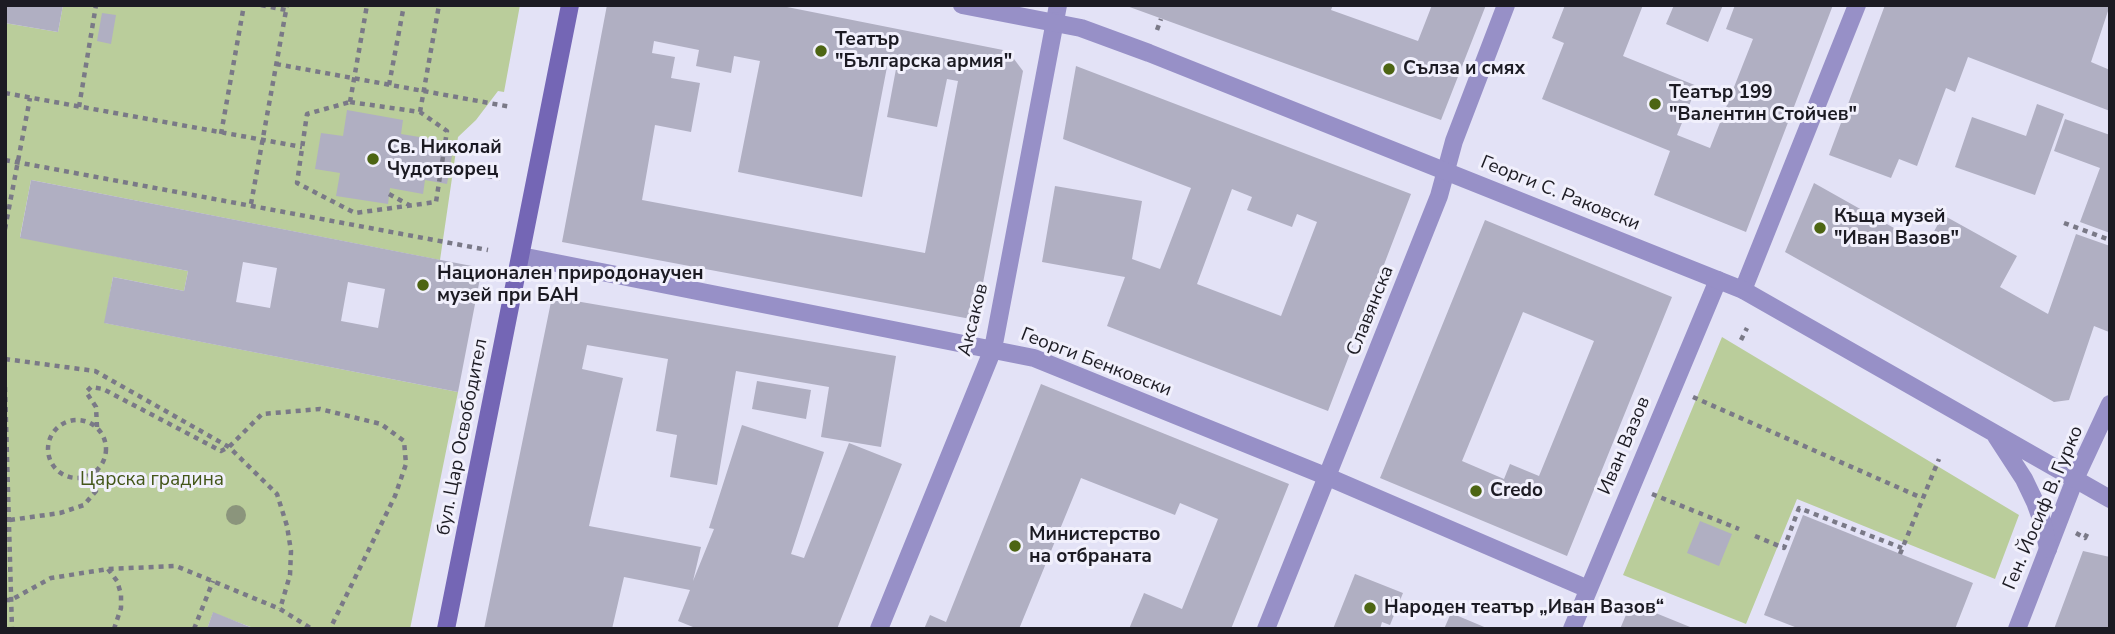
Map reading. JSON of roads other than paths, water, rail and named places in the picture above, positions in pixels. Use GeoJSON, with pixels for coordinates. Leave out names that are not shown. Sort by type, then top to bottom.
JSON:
{"type":"FeatureCollection","features":[{"type":"Feature","properties":{"kind":"main road","name":"бул. Цар Освободител"},"geometry":{"type":"LineString","coordinates":[[446,629],[570,5]]}},
{"type":"Feature","properties":{"kind":"street","name":"Георги С. Раковски"},"geometry":{"type":"LineString","coordinates":[[962,5],[1056,13],[1081,28],[1149,52],[1743,290],[2110,499]]}},
{"type":"Feature","properties":{"kind":"street","name":"Славянска"},"geometry":{"type":"LineString","coordinates":[[1266,629],[1439,196],[1454,141],[1506,5]]}},
{"type":"Feature","properties":{"kind":"street"},"geometry":{"type":"LineString","coordinates":[[1743,290],[1857,5]]}},
{"type":"Feature","properties":{"kind":"street","name":"Аксаков"},"geometry":{"type":"LineString","coordinates":[[879,629],[992,349],[1056,13]]}},
{"type":"Feature","properties":{"kind":"street","name":"Георги Бенковски"},"geometry":{"type":"LineString","coordinates":[[521,256],[1034,358],[1328,477],[1588,589]]}},
{"type":"Feature","properties":{"kind":"street","name":"Иван Вазов"},"geometry":{"type":"LineString","coordinates":[[1572,629],[1718,280]]}},
{"type":"Feature","properties":{"kind":"street","name":"Ген. Йосиф В. Гурко"},"geometry":{"type":"LineString","coordinates":[[2017,629],[2075,479],[2110,404]]}},
{"type":"Feature","properties":{"kind":"street"},"geometry":{"type":"LineString","coordinates":[[1994,433],[2024,479],[2035,502],[2048,549]]}},
{"type":"Feature","properties":{"kind":"place","name":"Театър \"Българска армия\""},"geometry":{"type":"Point","coordinates":[821,51]}},
{"type":"Feature","properties":{"kind":"place","name":"Сълза и смях"},"geometry":{"type":"Point","coordinates":[1389,69]}},
{"type":"Feature","properties":{"kind":"place","name":"Театър 199 \"Валентин Стойчев\""},"geometry":{"type":"Point","coordinates":[1655,104]}},
{"type":"Feature","properties":{"kind":"place","name":"Св. Николай Чудотворец"},"geometry":{"type":"Point","coordinates":[373,159]}},
{"type":"Feature","properties":{"kind":"place","name":"Къща музей \"Иван Вазов\""},"geometry":{"type":"Point","coordinates":[1820,228]}},
{"type":"Feature","properties":{"kind":"place","name":"Национален природонаучен музей при БАН"},"geometry":{"type":"Point","coordinates":[423,285]}},
{"type":"Feature","properties":{"kind":"place","name":"Credo"},"geometry":{"type":"Point","coordinates":[1476,491]}},
{"type":"Feature","properties":{"kind":"place","name":"Министерство на отбраната"},"geometry":{"type":"Point","coordinates":[1015,546]}},
{"type":"Feature","properties":{"kind":"place","name":"Народен театър „Иван Вазов“"},"geometry":{"type":"Point","coordinates":[1370,608]}},
{"type":"Feature","properties":{"kind":"park label","name":"Царска градина"},"geometry":{"type":"Point","coordinates":[152,480]}}]}
